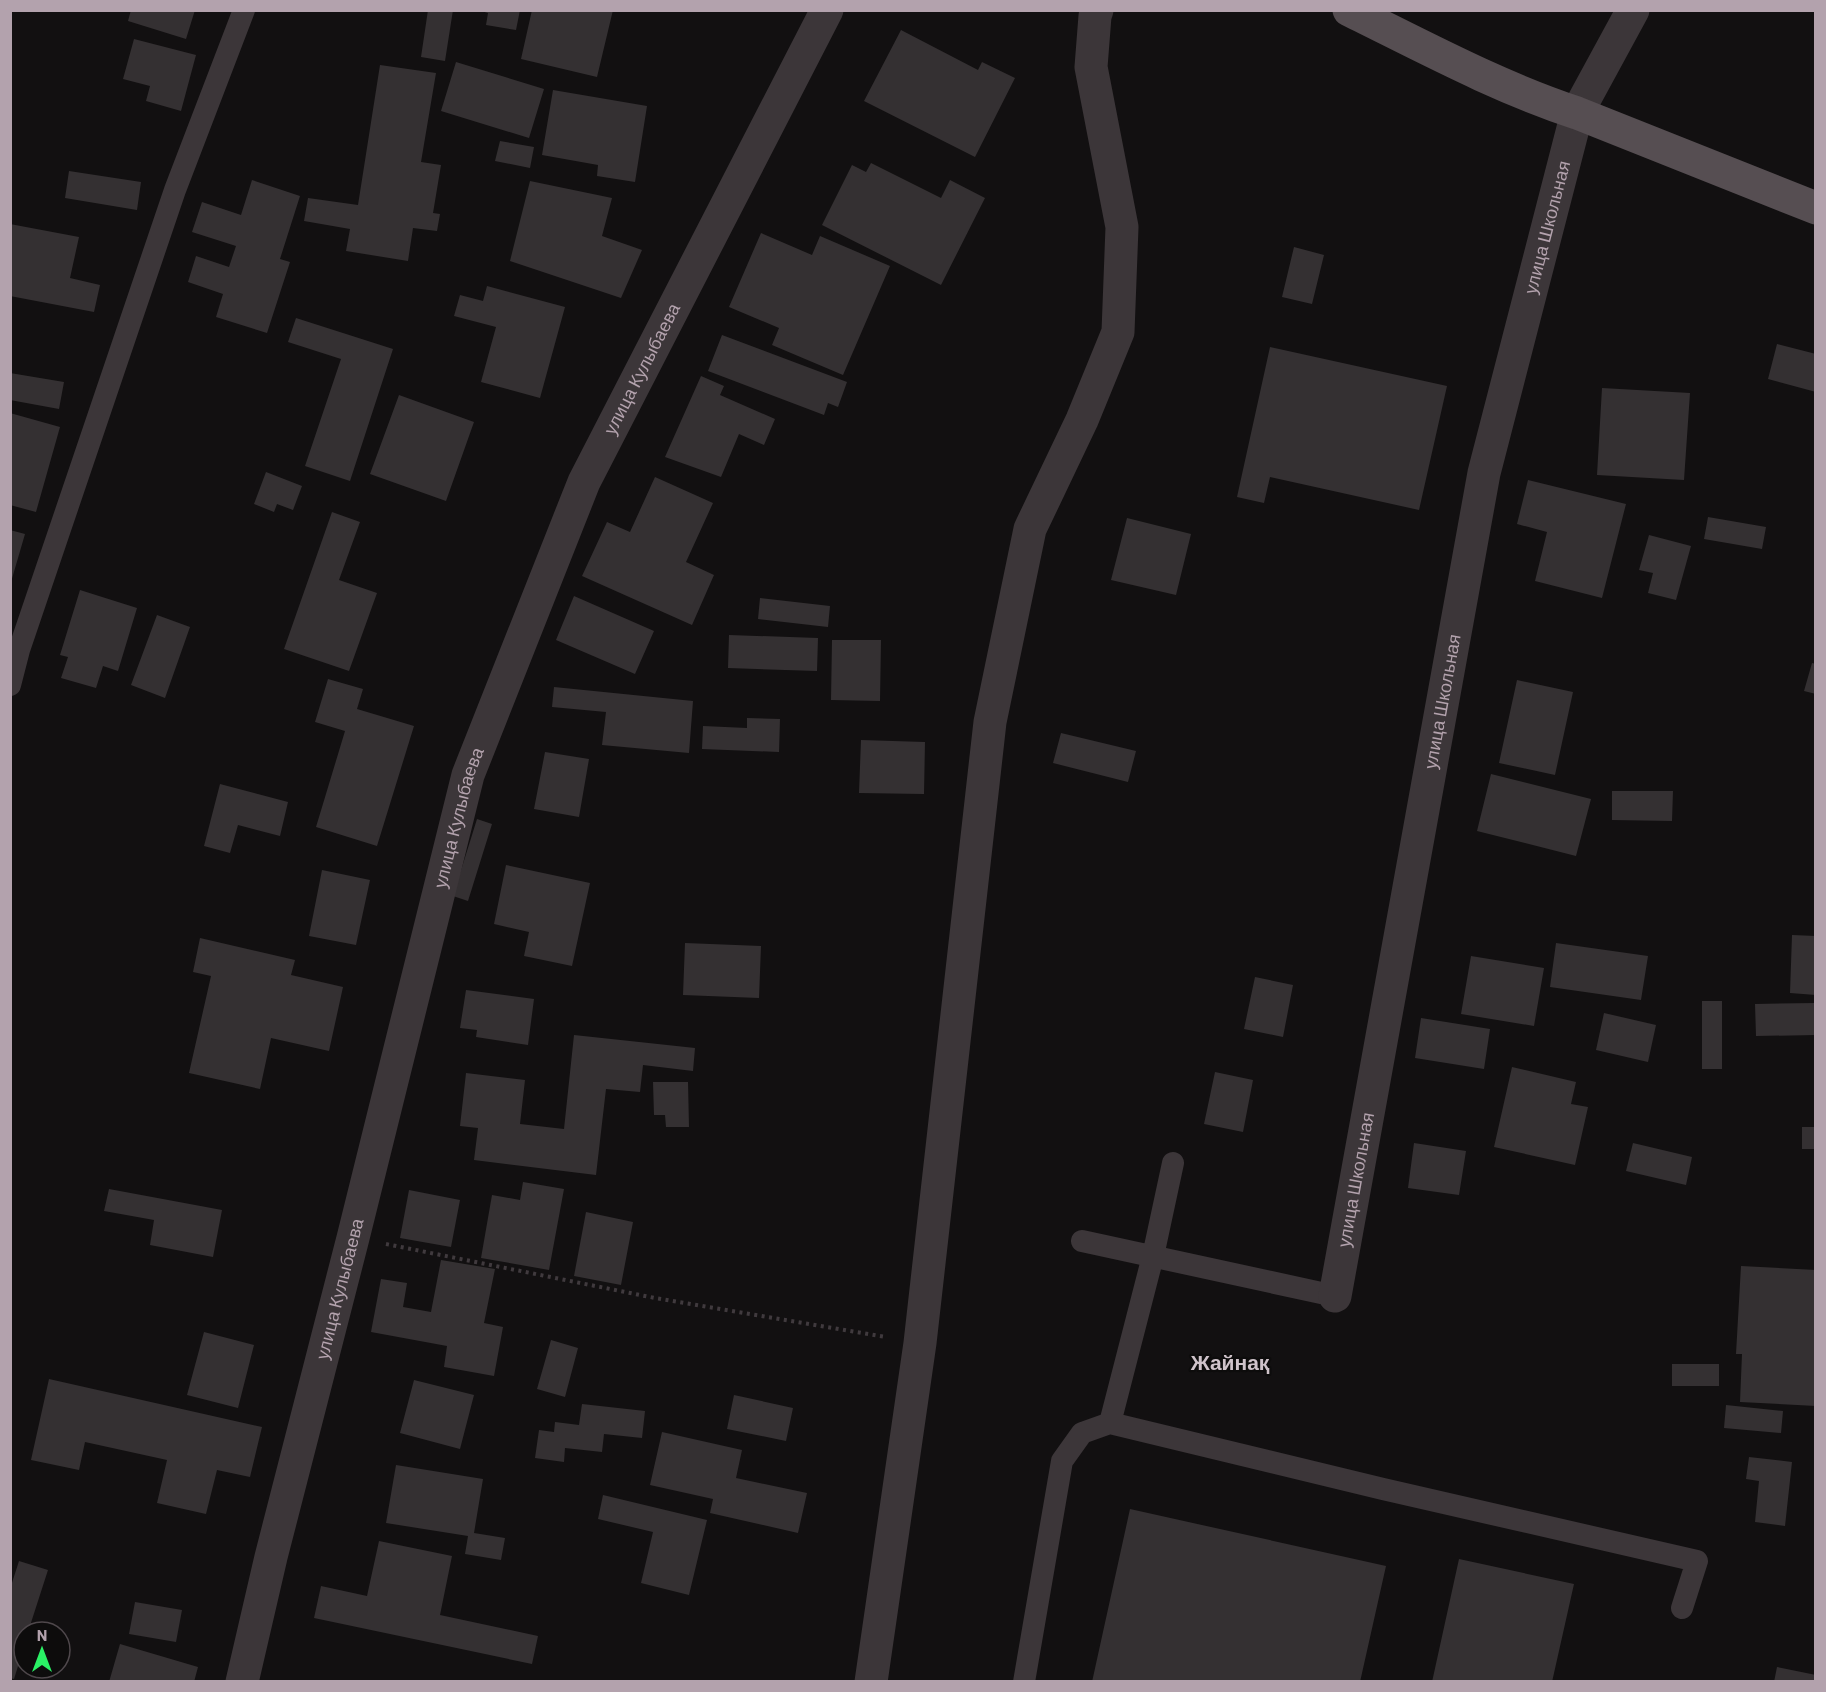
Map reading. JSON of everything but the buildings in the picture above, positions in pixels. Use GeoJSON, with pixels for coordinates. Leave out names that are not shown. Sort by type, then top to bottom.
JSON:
{"type":"FeatureCollection","features":[{"type":"Feature","properties":{"kind":"main road"},"geometry":{"type":"LineString","coordinates":[[1349,10],[1542,102],[1577,112],[1815,208]]}},
{"type":"Feature","properties":{"kind":"street","name":"улица Кулыбаева"},"geometry":{"type":"LineString","coordinates":[[242,1682],[271,1557],[468,775],[584,482],[827,10]]}},
{"type":"Feature","properties":{"kind":"street","name":"улица Школьная"},"geometry":{"type":"LineString","coordinates":[[1335,1296],[1484,473],[1577,112],[1633,10]]}},
{"type":"Feature","properties":{"kind":"street"},"geometry":{"type":"LineString","coordinates":[[872,1682],[920,1343],[990,722],[1030,529],[1082,420],[1118,332],[1122,227],[1090,67],[1093,12]]}},
{"type":"Feature","properties":{"kind":"lane"},"geometry":{"type":"LineString","coordinates":[[10,685],[175,190],[244,10]]}},
{"type":"Feature","properties":{"kind":"lane"},"geometry":{"type":"LineString","coordinates":[[1110,1423],[1153,1256],[1173,1163]]}},
{"type":"Feature","properties":{"kind":"lane"},"geometry":{"type":"LineString","coordinates":[[1082,1241],[1335,1296]]}},
{"type":"Feature","properties":{"kind":"lane"},"geometry":{"type":"LineString","coordinates":[[1024,1682],[1062,1461],[1082,1433],[1110,1423],[1697,1561],[1683,1608]]}},
{"type":"Feature","properties":{"kind":"path"},"geometry":{"type":"LineString","coordinates":[[353,1238],[655,1298],[920,1343]]}},
{"type":"Feature","properties":{"kind":"district","name":"Жайнақ"},"geometry":{"type":"Point","coordinates":[1230,1363]}}]}
